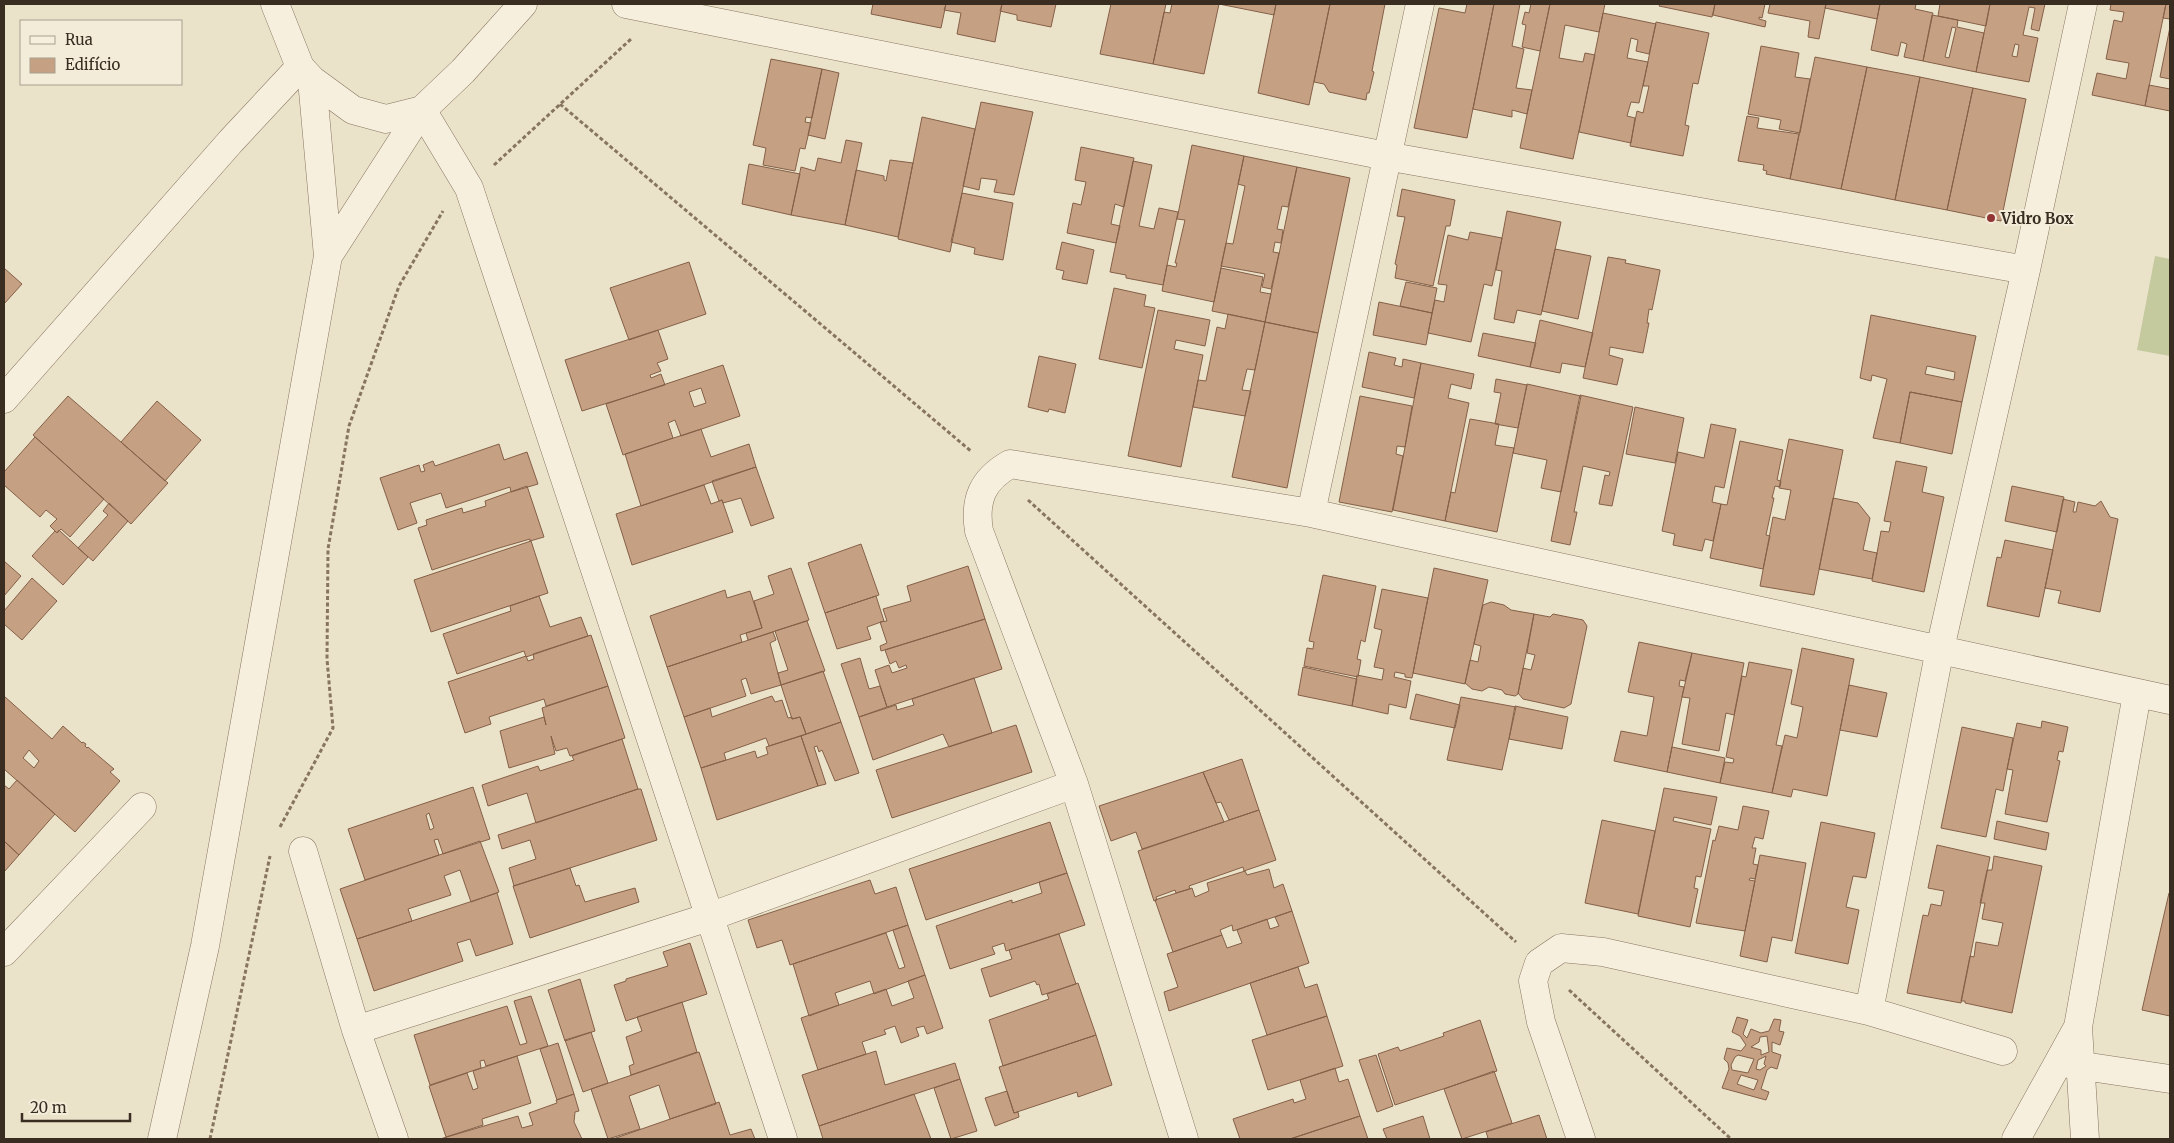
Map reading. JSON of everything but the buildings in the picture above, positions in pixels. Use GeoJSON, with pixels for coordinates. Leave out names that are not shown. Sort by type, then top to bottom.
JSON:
{"type":"FeatureCollection","features":[{"type":"Feature","properties":{"kind":"street"},"geometry":{"type":"LineString","coordinates":[[162,1139],[205,946],[328,256],[306,74],[275,4]]}},
{"type":"Feature","properties":{"kind":"street"},"geometry":{"type":"LineString","coordinates":[[328,256],[422,110],[463,71],[523,4]]}},
{"type":"Feature","properties":{"kind":"street"},"geometry":{"type":"LineString","coordinates":[[626,4],[1386,156],[2026,270]]}},
{"type":"Feature","properties":{"kind":"street"},"geometry":{"type":"LineString","coordinates":[[1311,513],[1420,4]]}},
{"type":"Feature","properties":{"kind":"street"},"geometry":{"type":"LineString","coordinates":[[1869,1011],[1940,648],[2026,270],[2083,4]]}},
{"type":"Feature","properties":{"kind":"street"},"geometry":{"type":"LineString","coordinates":[[306,74],[353,110],[386,119],[422,110]]}},
{"type":"Feature","properties":{"kind":"street"},"geometry":{"type":"LineString","coordinates":[[4,399],[231,141],[306,74]]}},
{"type":"Feature","properties":{"kind":"street"},"geometry":{"type":"LineString","coordinates":[[422,110],[468,188],[783,1139]]}},
{"type":"Feature","properties":{"kind":"street"},"geometry":{"type":"LineString","coordinates":[[1184,1139],[1074,784],[980,531],[976,514],[982,489],[996,472],[1010,464],[1311,513],[1940,648],[2170,700]]}},
{"type":"Feature","properties":{"kind":"street"},"geometry":{"type":"LineString","coordinates":[[2085,1139],[2070,1064],[2137,694]]}},
{"type":"Feature","properties":{"kind":"street"},"geometry":{"type":"LineString","coordinates":[[356,1030],[709,917],[1074,784]]}},
{"type":"Feature","properties":{"kind":"street"},"geometry":{"type":"LineString","coordinates":[[4,952],[142,807]]}},
{"type":"Feature","properties":{"kind":"street"},"geometry":{"type":"LineString","coordinates":[[303,851],[356,1030],[394,1139]]}},
{"type":"Feature","properties":{"kind":"street"},"geometry":{"type":"LineString","coordinates":[[1581,1139],[1541,1022],[1533,981],[1539,963],[1561,948],[1603,952],[1869,1011],[2003,1052]]}},
{"type":"Feature","properties":{"kind":"street"},"geometry":{"type":"LineString","coordinates":[[2070,1064],[2170,1079]]}},
{"type":"Feature","properties":{"kind":"street"},"geometry":{"type":"LineString","coordinates":[[2016,1139],[2070,1064]]}},
{"type":"Feature","properties":{"kind":"path"},"geometry":{"type":"LineString","coordinates":[[276,835],[333,728],[327,659],[328,548],[349,426],[399,286],[442,212],[662,10]]}},
{"type":"Feature","properties":{"kind":"path"},"geometry":{"type":"LineString","coordinates":[[560,104],[996,472],[1731,1139]]}},
{"type":"Feature","properties":{"kind":"path"},"geometry":{"type":"LineString","coordinates":[[210,1139],[270,854]]}},
{"type":"Feature","properties":{"kind":"green space"},"geometry":{"type":"Polygon","coordinates":[[[2155,256],[2170,259],[2170,356],[2137,350],[2155,256]]]}},
{"type":"Feature","properties":{"kind":"place","name":"Vidro Box"},"geometry":{"type":"Point","coordinates":[1991,218]}}]}
